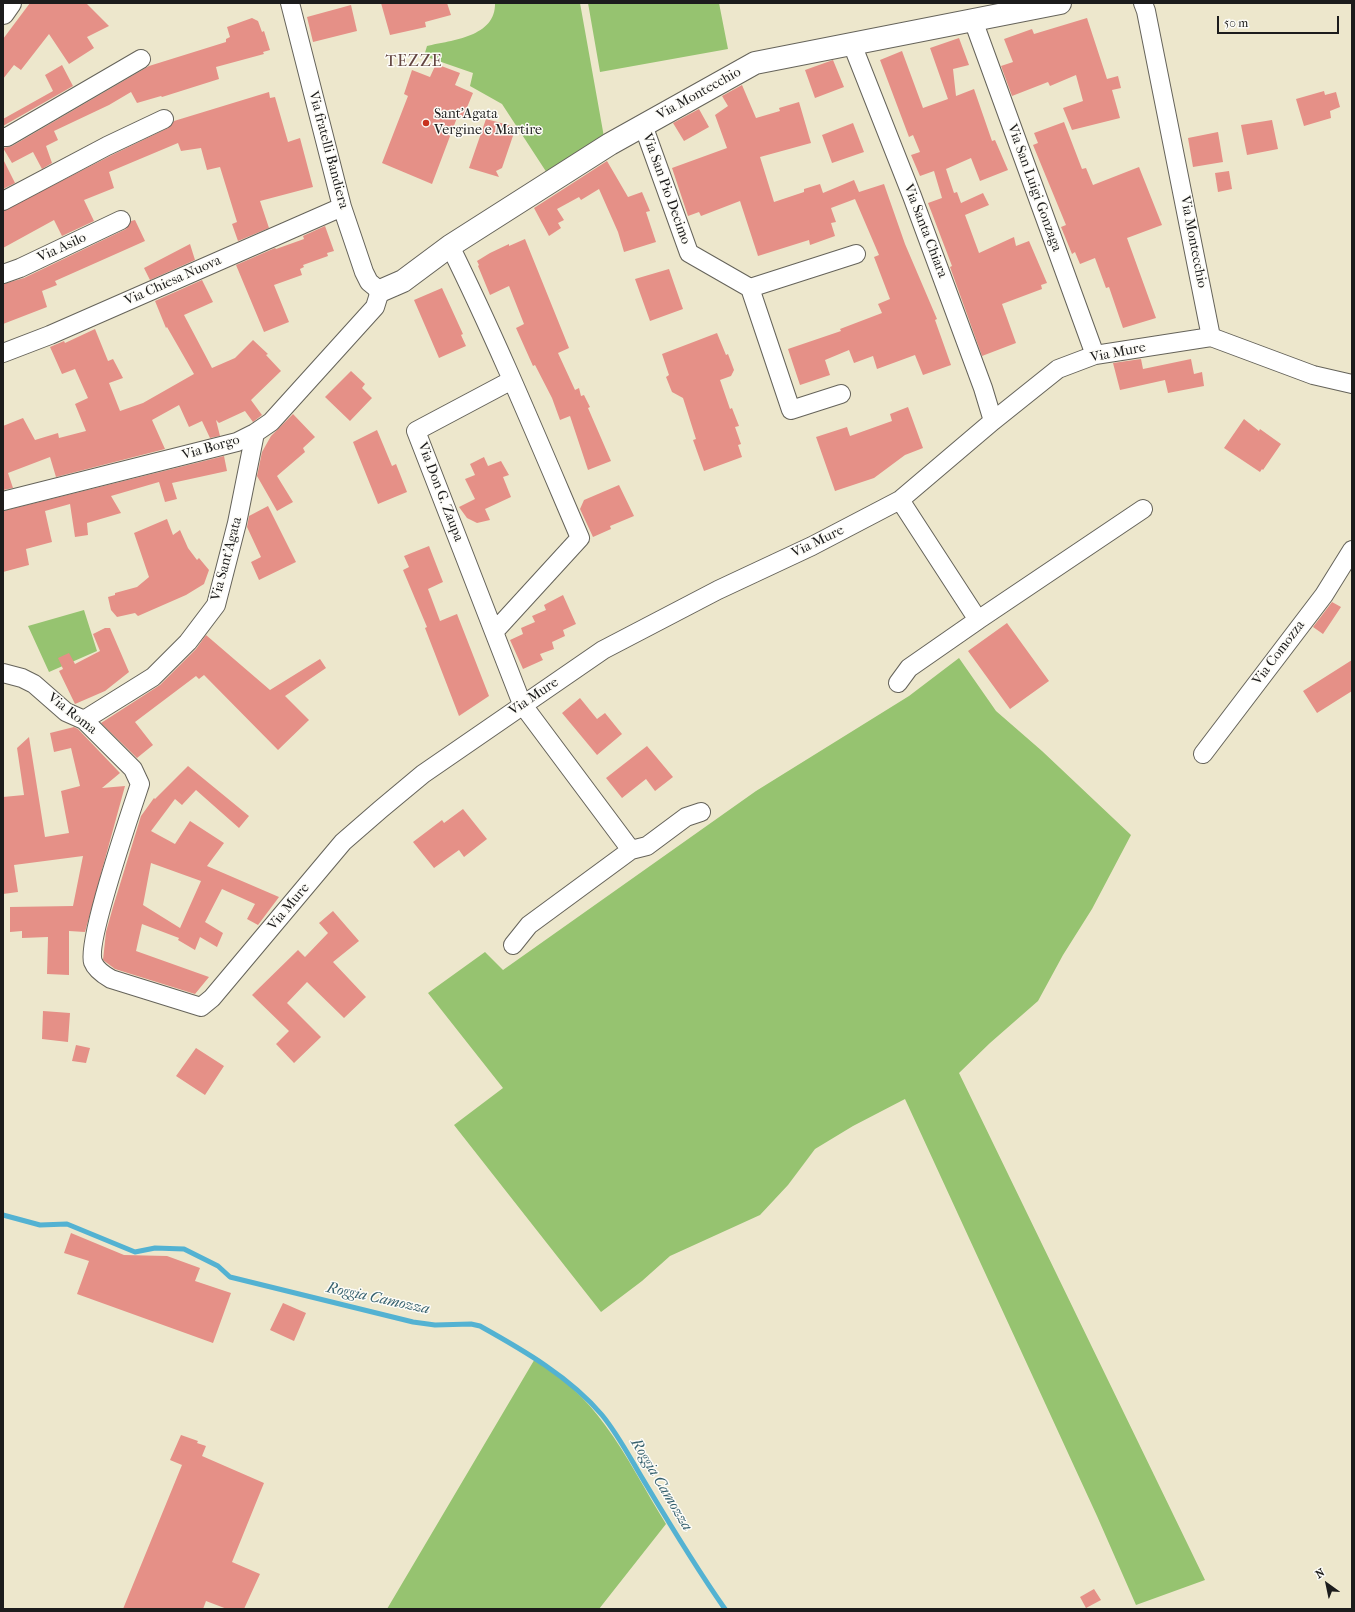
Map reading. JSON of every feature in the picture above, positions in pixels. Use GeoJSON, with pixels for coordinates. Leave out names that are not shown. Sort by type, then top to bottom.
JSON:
{"type":"FeatureCollection","features":[{"type":"Feature","properties":{"kind":"street"},"geometry":{"type":"LineString","coordinates":[[3,13],[10,3]]}},
{"type":"Feature","properties":{"kind":"street","name":"Via fratelli Bandiera"},"geometry":{"type":"LineString","coordinates":[[291,3],[342,207],[364,272],[369,282],[380,291]]}},
{"type":"Feature","properties":{"kind":"street","name":"Via Montecchio"},"geometry":{"type":"LineString","coordinates":[[380,291],[403,281],[450,246],[556,177],[643,125],[755,62],[1060,3]]}},
{"type":"Feature","properties":{"kind":"street","name":"Via Montecchio"},"geometry":{"type":"LineString","coordinates":[[1143,3],[1157,64],[1212,337]]}},
{"type":"Feature","properties":{"kind":"street","name":"Via San Luigi Gonzaga"},"geometry":{"type":"LineString","coordinates":[[973,20],[1095,355]]}},
{"type":"Feature","properties":{"kind":"street","name":"Via Santa Chiara"},"geometry":{"type":"LineString","coordinates":[[852,44],[912,196],[983,388],[992,421]]}},
{"type":"Feature","properties":{"kind":"street"},"geometry":{"type":"LineString","coordinates":[[3,137],[141,59]]}},
{"type":"Feature","properties":{"kind":"street"},"geometry":{"type":"LineString","coordinates":[[3,201],[107,146],[164,119]]}},
{"type":"Feature","properties":{"kind":"street","name":"Via San Pio Decimo"},"geometry":{"type":"LineString","coordinates":[[643,125],[689,254],[750,288]]}},
{"type":"Feature","properties":{"kind":"street","name":"Via Chiesa Nuova"},"geometry":{"type":"LineString","coordinates":[[3,352],[50,335],[342,207]]}},
{"type":"Feature","properties":{"kind":"street","name":"Via Asilo"},"geometry":{"type":"LineString","coordinates":[[3,274],[20,268],[121,220]]}},
{"type":"Feature","properties":{"kind":"street"},"geometry":{"type":"LineString","coordinates":[[450,246],[512,380],[580,538],[494,632]]}},
{"type":"Feature","properties":{"kind":"street"},"geometry":{"type":"LineString","coordinates":[[841,394],[791,410],[750,288],[856,254]]}},
{"type":"Feature","properties":{"kind":"street","name":"Via Borgo"},"geometry":{"type":"LineString","coordinates":[[3,501],[237,442],[255,433],[271,422],[375,307],[380,291]]}},
{"type":"Feature","properties":{"kind":"street"},"geometry":{"type":"LineString","coordinates":[[1212,337],[1314,375],[1352,384]]}},
{"type":"Feature","properties":{"kind":"street","name":"Via Mure"},"geometry":{"type":"LineString","coordinates":[[133,769],[140,784],[112,873],[93,945],[93,962],[100,972],[110,979],[201,1007],[212,998],[343,842],[423,774],[522,704],[603,650],[718,590],[812,546],[900,500],[992,421],[1058,369],[1095,355],[1212,337]]}},
{"type":"Feature","properties":{"kind":"street","name":"Via Don G. Zaupa"},"geometry":{"type":"LineString","coordinates":[[512,380],[416,431],[522,704],[631,850]]}},
{"type":"Feature","properties":{"kind":"street","name":"Via Sant'Agata"},"geometry":{"type":"LineString","coordinates":[[84,720],[153,677],[188,642],[216,605],[237,523],[255,433]]}},
{"type":"Feature","properties":{"kind":"street"},"geometry":{"type":"LineString","coordinates":[[900,500],[978,620]]}},
{"type":"Feature","properties":{"kind":"street"},"geometry":{"type":"LineString","coordinates":[[898,683],[909,668],[1143,509]]}},
{"type":"Feature","properties":{"kind":"street","name":"Via Comozza"},"geometry":{"type":"LineString","coordinates":[[1203,754],[1324,595],[1352,550]]}},
{"type":"Feature","properties":{"kind":"street","name":"Via Roma"},"geometry":{"type":"LineString","coordinates":[[3,673],[22,678],[34,684],[66,712],[84,720],[133,769]]}},
{"type":"Feature","properties":{"kind":"street"},"geometry":{"type":"LineString","coordinates":[[513,945],[529,925],[631,850],[647,846],[686,817],[701,812]]}},
{"type":"Feature","properties":{"kind":"green space"},"geometry":{"type":"Polygon","coordinates":[[[495,3],[580,3],[604,137],[547,173],[502,104],[470,86],[473,73],[424,56],[427,46],[460,39],[481,30],[488,23],[493,14],[495,3]]]}},
{"type":"Feature","properties":{"kind":"green space"},"geometry":{"type":"Polygon","coordinates":[[[588,3],[719,3],[728,49],[600,72],[588,3]]]}},
{"type":"Feature","properties":{"kind":"green space"},"geometry":{"type":"Polygon","coordinates":[[[84,610],[97,651],[49,672],[28,626],[84,610]]]}},
{"type":"Feature","properties":{"kind":"green space"},"geometry":{"type":"Polygon","coordinates":[[[959,658],[996,711],[1042,751],[1131,835],[1092,909],[1063,955],[1038,1001],[990,1043],[959,1073],[1205,1580],[1136,1605],[1097,1516],[905,1099],[853,1126],[815,1149],[788,1185],[760,1215],[670,1256],[642,1281],[601,1312],[454,1125],[503,1088],[428,993],[485,952],[503,970],[756,791],[909,696],[959,658]]]}},
{"type":"Feature","properties":{"kind":"green space"},"geometry":{"type":"Polygon","coordinates":[[[536,1357],[573,1388],[598,1415],[621,1449],[666,1524],[599,1609],[387,1609],[536,1357]]]}},
{"type":"Feature","properties":{"kind":"building"},"geometry":{"type":"Polygon","coordinates":[[[30,3],[86,3],[109,26],[87,37],[94,48],[69,64],[49,34],[21,70],[14,65],[3,79],[3,39],[30,3]]]}},
{"type":"Feature","properties":{"kind":"building"},"geometry":{"type":"Polygon","coordinates":[[[381,3],[447,3],[451,15],[425,22],[426,27],[390,35],[381,3]]]}},
{"type":"Feature","properties":{"kind":"building"},"geometry":{"type":"Polygon","coordinates":[[[351,5],[357,31],[313,42],[307,17],[351,5]]]}},
{"type":"Feature","properties":{"kind":"building"},"geometry":{"type":"Polygon","coordinates":[[[252,18],[258,21],[262,32],[264,31],[270,50],[263,52],[264,54],[216,67],[219,79],[162,97],[161,96],[137,103],[131,92],[109,105],[54,131],[58,140],[46,146],[52,163],[42,169],[33,152],[12,163],[3,148],[12,146],[149,66],[226,42],[226,39],[230,37],[227,27],[252,18]]]}},
{"type":"Feature","properties":{"kind":"building"},"geometry":{"type":"Polygon","coordinates":[[[1087,18],[1107,79],[1118,76],[1121,88],[1112,90],[1120,118],[1072,130],[1063,108],[1083,101],[1076,75],[1050,86],[1048,82],[1012,96],[1001,66],[1013,62],[1004,39],[1032,29],[1034,34],[1087,18]]]}},
{"type":"Feature","properties":{"kind":"building"},"geometry":{"type":"Polygon","coordinates":[[[959,38],[969,65],[953,69],[956,96],[974,89],[992,141],[995,140],[1008,170],[980,181],[971,158],[946,169],[954,193],[957,192],[961,203],[983,193],[989,205],[965,215],[979,253],[1014,237],[1016,246],[1029,241],[1047,283],[1041,285],[1042,289],[1002,304],[1016,343],[982,356],[950,267],[952,266],[928,203],[942,198],[934,171],[920,176],[911,155],[920,152],[913,135],[909,137],[880,60],[902,51],[923,108],[948,99],[930,48],[959,38]]]}},
{"type":"Feature","properties":{"kind":"building"},"geometry":{"type":"Polygon","coordinates":[[[833,60],[844,87],[815,98],[805,70],[833,60]]]}},
{"type":"Feature","properties":{"kind":"building","name":"Sant'Agata Vergine e Martire"},"geometry":{"type":"Polygon","coordinates":[[[436,64],[460,73],[455,85],[473,93],[463,117],[458,115],[432,184],[382,163],[408,96],[404,94],[412,70],[430,77],[436,64]]]}},
{"type":"Feature","properties":{"kind":"building"},"geometry":{"type":"Polygon","coordinates":[[[62,65],[73,86],[3,126],[3,119],[53,91],[45,75],[62,65]]]}},
{"type":"Feature","properties":{"kind":"building"},"geometry":{"type":"Polygon","coordinates":[[[742,85],[756,118],[780,111],[779,108],[799,102],[811,143],[760,157],[774,202],[804,192],[804,189],[820,184],[823,193],[854,180],[859,192],[884,184],[905,244],[937,319],[935,320],[951,365],[923,375],[915,355],[877,369],[873,356],[854,363],[849,350],[825,360],[830,375],[800,385],[788,349],[841,331],[840,329],[882,313],[878,304],[890,299],[874,257],[879,255],[855,199],[831,208],[836,222],[831,223],[835,236],[810,245],[809,240],[758,256],[740,201],[701,216],[699,212],[688,216],[672,168],[727,148],[715,115],[728,106],[722,96],[742,85]]]}},
{"type":"Feature","properties":{"kind":"building"},"geometry":{"type":"Polygon","coordinates":[[[1324,91],[1325,95],[1336,92],[1340,107],[1330,111],[1331,118],[1304,126],[1296,99],[1324,91]]]}},
{"type":"Feature","properties":{"kind":"building"},"geometry":{"type":"Polygon","coordinates":[[[269,92],[270,98],[275,97],[288,142],[300,138],[313,187],[260,201],[269,228],[238,241],[232,224],[237,222],[220,167],[207,170],[201,148],[181,151],[178,143],[109,172],[114,188],[84,200],[94,221],[62,236],[54,220],[3,248],[3,211],[168,128],[174,121],[269,92]]]}},
{"type":"Feature","properties":{"kind":"building"},"geometry":{"type":"Polygon","coordinates":[[[699,109],[709,127],[684,141],[673,123],[699,109]]]}},
{"type":"Feature","properties":{"kind":"building"},"geometry":{"type":"Polygon","coordinates":[[[486,119],[516,127],[502,168],[496,171],[499,177],[469,168],[486,119]]]}},
{"type":"Feature","properties":{"kind":"building"},"geometry":{"type":"Polygon","coordinates":[[[1272,120],[1278,149],[1247,155],[1241,125],[1272,120]]]}},
{"type":"Feature","properties":{"kind":"building"},"geometry":{"type":"Polygon","coordinates":[[[1064,122],[1082,169],[1086,168],[1093,185],[1139,167],[1162,225],[1127,238],[1156,318],[1123,328],[1109,287],[1106,288],[1095,258],[1080,264],[1075,252],[1072,254],[1061,227],[1066,225],[1033,145],[1038,143],[1034,133],[1064,122]]]}},
{"type":"Feature","properties":{"kind":"building"},"geometry":{"type":"Polygon","coordinates":[[[853,123],[864,152],[832,163],[822,135],[853,123]]]}},
{"type":"Feature","properties":{"kind":"building"},"geometry":{"type":"Polygon","coordinates":[[[1218,132],[1223,162],[1193,167],[1188,138],[1218,132]]]}},
{"type":"Feature","properties":{"kind":"building"},"geometry":{"type":"Polygon","coordinates":[[[3,159],[15,183],[3,189],[3,159]]]}},
{"type":"Feature","properties":{"kind":"building"},"geometry":{"type":"Polygon","coordinates":[[[607,161],[628,197],[642,192],[650,211],[646,212],[656,242],[624,252],[618,232],[599,189],[581,200],[579,197],[557,209],[564,220],[558,223],[561,228],[549,236],[534,208],[607,161]]]}},
{"type":"Feature","properties":{"kind":"building"},"geometry":{"type":"Polygon","coordinates":[[[1229,171],[1232,189],[1218,192],[1215,173],[1229,171]]]}},
{"type":"Feature","properties":{"kind":"building"},"geometry":{"type":"Polygon","coordinates":[[[135,220],[145,241],[55,281],[57,285],[42,291],[47,307],[3,324],[3,284],[24,278],[126,229],[131,221],[135,220]]]}},
{"type":"Feature","properties":{"kind":"building"},"geometry":{"type":"Polygon","coordinates":[[[325,226],[334,251],[327,253],[328,256],[303,265],[304,267],[300,269],[302,275],[274,285],[289,322],[264,332],[236,265],[275,248],[276,249],[304,239],[303,236],[325,226]]]}},
{"type":"Feature","properties":{"kind":"building"},"geometry":{"type":"Polygon","coordinates":[[[525,239],[569,348],[558,353],[575,390],[579,388],[581,396],[584,395],[590,407],[588,408],[611,461],[588,470],[570,416],[560,420],[552,398],[535,365],[533,366],[516,328],[524,324],[509,286],[490,295],[478,266],[477,261],[490,253],[509,244],[509,246],[525,239]]]}},
{"type":"Feature","properties":{"kind":"building"},"geometry":{"type":"Polygon","coordinates":[[[190,244],[195,260],[150,280],[144,268],[190,244]]]}},
{"type":"Feature","properties":{"kind":"building"},"geometry":{"type":"Polygon","coordinates":[[[669,269],[683,309],[650,321],[635,279],[669,269]]]}},
{"type":"Feature","properties":{"kind":"building"},"geometry":{"type":"Polygon","coordinates":[[[202,280],[213,302],[184,315],[212,368],[235,358],[253,340],[268,354],[266,355],[281,371],[251,400],[262,415],[253,422],[245,411],[219,423],[216,420],[220,436],[210,438],[202,421],[189,427],[179,405],[152,420],[165,449],[56,477],[50,457],[8,473],[13,488],[3,490],[3,426],[23,418],[35,440],[58,433],[59,438],[86,431],[75,404],[88,398],[75,369],[62,374],[50,347],[64,341],[65,343],[95,329],[108,361],[113,359],[123,378],[109,383],[120,411],[143,403],[194,374],[167,327],[166,328],[155,301],[202,280]]]}},
{"type":"Feature","properties":{"kind":"building"},"geometry":{"type":"Polygon","coordinates":[[[442,288],[463,334],[461,335],[466,346],[439,358],[414,300],[442,288]]]}},
{"type":"Feature","properties":{"kind":"building"},"geometry":{"type":"Polygon","coordinates":[[[717,333],[726,355],[728,354],[734,370],[731,376],[720,380],[730,409],[732,408],[739,426],[735,427],[741,444],[738,445],[742,457],[704,471],[693,440],[696,439],[683,398],[672,392],[666,377],[669,375],[662,354],[717,333]]]}},
{"type":"Feature","properties":{"kind":"building"},"geometry":{"type":"Polygon","coordinates":[[[1141,359],[1143,369],[1191,359],[1194,374],[1202,372],[1204,386],[1168,393],[1165,380],[1120,390],[1113,363],[1141,359]]]}},
{"type":"Feature","properties":{"kind":"building"},"geometry":{"type":"Polygon","coordinates":[[[351,371],[365,384],[362,388],[372,398],[350,421],[325,397],[351,371]]]}},
{"type":"Feature","properties":{"kind":"building"},"geometry":{"type":"Polygon","coordinates":[[[908,407],[923,448],[905,455],[874,478],[835,491],[816,437],[847,427],[850,436],[892,421],[890,414],[908,407]]]}},
{"type":"Feature","properties":{"kind":"building"},"geometry":{"type":"Polygon","coordinates":[[[293,414],[315,437],[303,448],[305,452],[277,476],[293,502],[277,511],[257,476],[262,452],[271,436],[293,414]]]}},
{"type":"Feature","properties":{"kind":"building"},"geometry":{"type":"Polygon","coordinates":[[[1244,419],[1259,431],[1260,429],[1281,444],[1260,472],[1224,448],[1244,419]]]}},
{"type":"Feature","properties":{"kind":"building"},"geometry":{"type":"Polygon","coordinates":[[[377,430],[392,466],[396,464],[407,492],[378,504],[353,442],[377,430]]]}},
{"type":"Feature","properties":{"kind":"building"},"geometry":{"type":"Polygon","coordinates":[[[224,456],[227,471],[172,483],[177,499],[165,502],[159,482],[111,496],[121,513],[87,523],[88,535],[75,537],[70,504],[45,511],[52,542],[26,549],[29,565],[3,572],[3,511],[224,456]]]}},
{"type":"Feature","properties":{"kind":"building"},"geometry":{"type":"Polygon","coordinates":[[[484,457],[488,466],[501,461],[509,475],[503,477],[511,497],[485,509],[490,520],[477,523],[467,518],[459,507],[475,499],[465,479],[475,475],[470,464],[484,457]]]}},
{"type":"Feature","properties":{"kind":"building"},"geometry":{"type":"Polygon","coordinates":[[[619,485],[634,516],[610,526],[611,529],[593,537],[580,509],[584,500],[619,485]]]}},
{"type":"Feature","properties":{"kind":"building"},"geometry":{"type":"Polygon","coordinates":[[[268,506],[296,562],[259,580],[251,562],[261,557],[247,527],[249,516],[268,506]]]}},
{"type":"Feature","properties":{"kind":"building"},"geometry":{"type":"Polygon","coordinates":[[[167,519],[173,535],[180,530],[188,548],[197,560],[199,558],[209,570],[204,584],[186,595],[138,616],[135,613],[117,617],[111,610],[108,597],[115,595],[115,593],[137,587],[149,577],[134,533],[167,519]]]}},
{"type":"Feature","properties":{"kind":"building"},"geometry":{"type":"Polygon","coordinates":[[[429,546],[443,582],[428,589],[440,621],[457,614],[489,696],[459,716],[425,628],[427,627],[403,570],[409,567],[404,556],[429,546]]]}},
{"type":"Feature","properties":{"kind":"building"},"geometry":{"type":"Polygon","coordinates":[[[563,595],[576,624],[563,630],[565,636],[552,642],[554,649],[540,654],[543,660],[523,669],[510,640],[523,634],[521,628],[535,622],[532,616],[546,610],[544,605],[563,595]]]}},
{"type":"Feature","properties":{"kind":"building"},"geometry":{"type":"Polygon","coordinates":[[[1332,602],[1341,607],[1323,634],[1313,627],[1332,602]]]}},
{"type":"Feature","properties":{"kind":"building"},"geometry":{"type":"Polygon","coordinates":[[[1007,623],[1049,681],[1010,709],[968,651],[1007,623]]]}},
{"type":"Feature","properties":{"kind":"building"},"geometry":{"type":"Polygon","coordinates":[[[105,628],[110,628],[129,672],[105,691],[75,704],[59,671],[63,669],[58,658],[69,653],[75,664],[100,651],[93,634],[105,628]]]}},
{"type":"Feature","properties":{"kind":"building"},"geometry":{"type":"Polygon","coordinates":[[[206,635],[270,690],[320,659],[326,668],[285,696],[309,720],[278,750],[204,675],[199,679],[196,676],[135,722],[153,745],[137,758],[101,723],[160,685],[196,649],[206,635]]]}},
{"type":"Feature","properties":{"kind":"building"},"geometry":{"type":"Polygon","coordinates":[[[1352,660],[1352,691],[1317,713],[1303,691],[1352,660]]]}},
{"type":"Feature","properties":{"kind":"building"},"geometry":{"type":"Polygon","coordinates":[[[580,698],[597,719],[605,713],[622,734],[597,755],[562,713],[580,698]]]}},
{"type":"Feature","properties":{"kind":"building"},"geometry":{"type":"Polygon","coordinates":[[[74,727],[78,729],[120,773],[102,788],[125,786],[85,932],[69,931],[69,975],[47,974],[48,937],[22,938],[22,931],[10,932],[10,907],[73,906],[83,856],[14,865],[18,892],[3,894],[3,797],[24,795],[17,748],[29,737],[45,837],[69,833],[61,791],[80,786],[71,748],[54,752],[50,733],[74,727]]]}},
{"type":"Feature","properties":{"kind":"building"},"geometry":{"type":"Polygon","coordinates":[[[647,746],[673,777],[655,791],[646,779],[622,798],[606,778],[647,746]]]}},
{"type":"Feature","properties":{"kind":"building"},"geometry":{"type":"Polygon","coordinates":[[[188,766],[249,816],[239,828],[196,790],[182,805],[175,799],[151,831],[175,844],[190,821],[224,843],[207,866],[279,897],[258,925],[247,919],[255,904],[222,889],[205,922],[223,933],[217,947],[200,937],[195,950],[178,940],[179,938],[142,924],[136,951],[209,977],[195,994],[115,969],[103,960],[106,932],[141,816],[154,798],[155,799],[188,766]],[[151,863],[143,905],[180,928],[201,881],[151,863]]]}},
{"type":"Feature","properties":{"kind":"building"},"geometry":{"type":"Polygon","coordinates":[[[463,809],[487,839],[464,857],[459,850],[434,868],[413,842],[442,820],[444,823],[463,809]]]}},
{"type":"Feature","properties":{"kind":"building"},"geometry":{"type":"Polygon","coordinates":[[[333,911],[359,941],[333,962],[366,997],[344,1018],[307,982],[287,1003],[321,1037],[294,1063],[276,1044],[289,1031],[252,995],[298,950],[305,957],[328,933],[319,923],[333,911]]]}},
{"type":"Feature","properties":{"kind":"building"},"geometry":{"type":"Polygon","coordinates":[[[43,1011],[70,1013],[68,1042],[42,1039],[43,1011]]]}},
{"type":"Feature","properties":{"kind":"building"},"geometry":{"type":"Polygon","coordinates":[[[76,1045],[90,1048],[86,1063],[72,1061],[76,1045]]]}},
{"type":"Feature","properties":{"kind":"building"},"geometry":{"type":"Polygon","coordinates":[[[196,1048],[224,1066],[205,1095],[176,1076],[196,1048]]]}},
{"type":"Feature","properties":{"kind":"building"},"geometry":{"type":"Polygon","coordinates":[[[71,1233],[124,1255],[167,1256],[200,1268],[195,1281],[231,1293],[213,1343],[77,1294],[89,1261],[64,1253],[71,1233]]]}},
{"type":"Feature","properties":{"kind":"building"},"geometry":{"type":"Polygon","coordinates":[[[283,1303],[306,1313],[294,1341],[270,1330],[283,1303]]]}},
{"type":"Feature","properties":{"kind":"building"},"geometry":{"type":"Polygon","coordinates":[[[181,1435],[198,1441],[197,1443],[206,1446],[202,1456],[264,1483],[232,1562],[260,1574],[244,1609],[227,1609],[206,1601],[203,1609],[123,1609],[182,1465],[170,1460],[181,1435]]]}},
{"type":"Feature","properties":{"kind":"building"},"geometry":{"type":"Polygon","coordinates":[[[1094,1589],[1101,1600],[1086,1608],[1080,1597],[1094,1589]]]}},
{"type":"Feature","properties":{"kind":"waterway","name":"Roggia Camozza"},"geometry":{"type":"LineString","coordinates":[[3,1215],[40,1225],[67,1224],[135,1252],[155,1248],[184,1249],[218,1266],[230,1277],[413,1322],[435,1325],[471,1324],[480,1326],[561,1376],[602,1415],[620,1441],[656,1502],[725,1609]]}},
{"type":"Feature","properties":{"kind":"place","name":"Sant'Agata Vergine e Martire"},"geometry":{"type":"Point","coordinates":[426,123]}},
{"type":"Feature","properties":{"kind":"district","name":"TEZZE"},"geometry":{"type":"Point","coordinates":[414,62]}}]}
